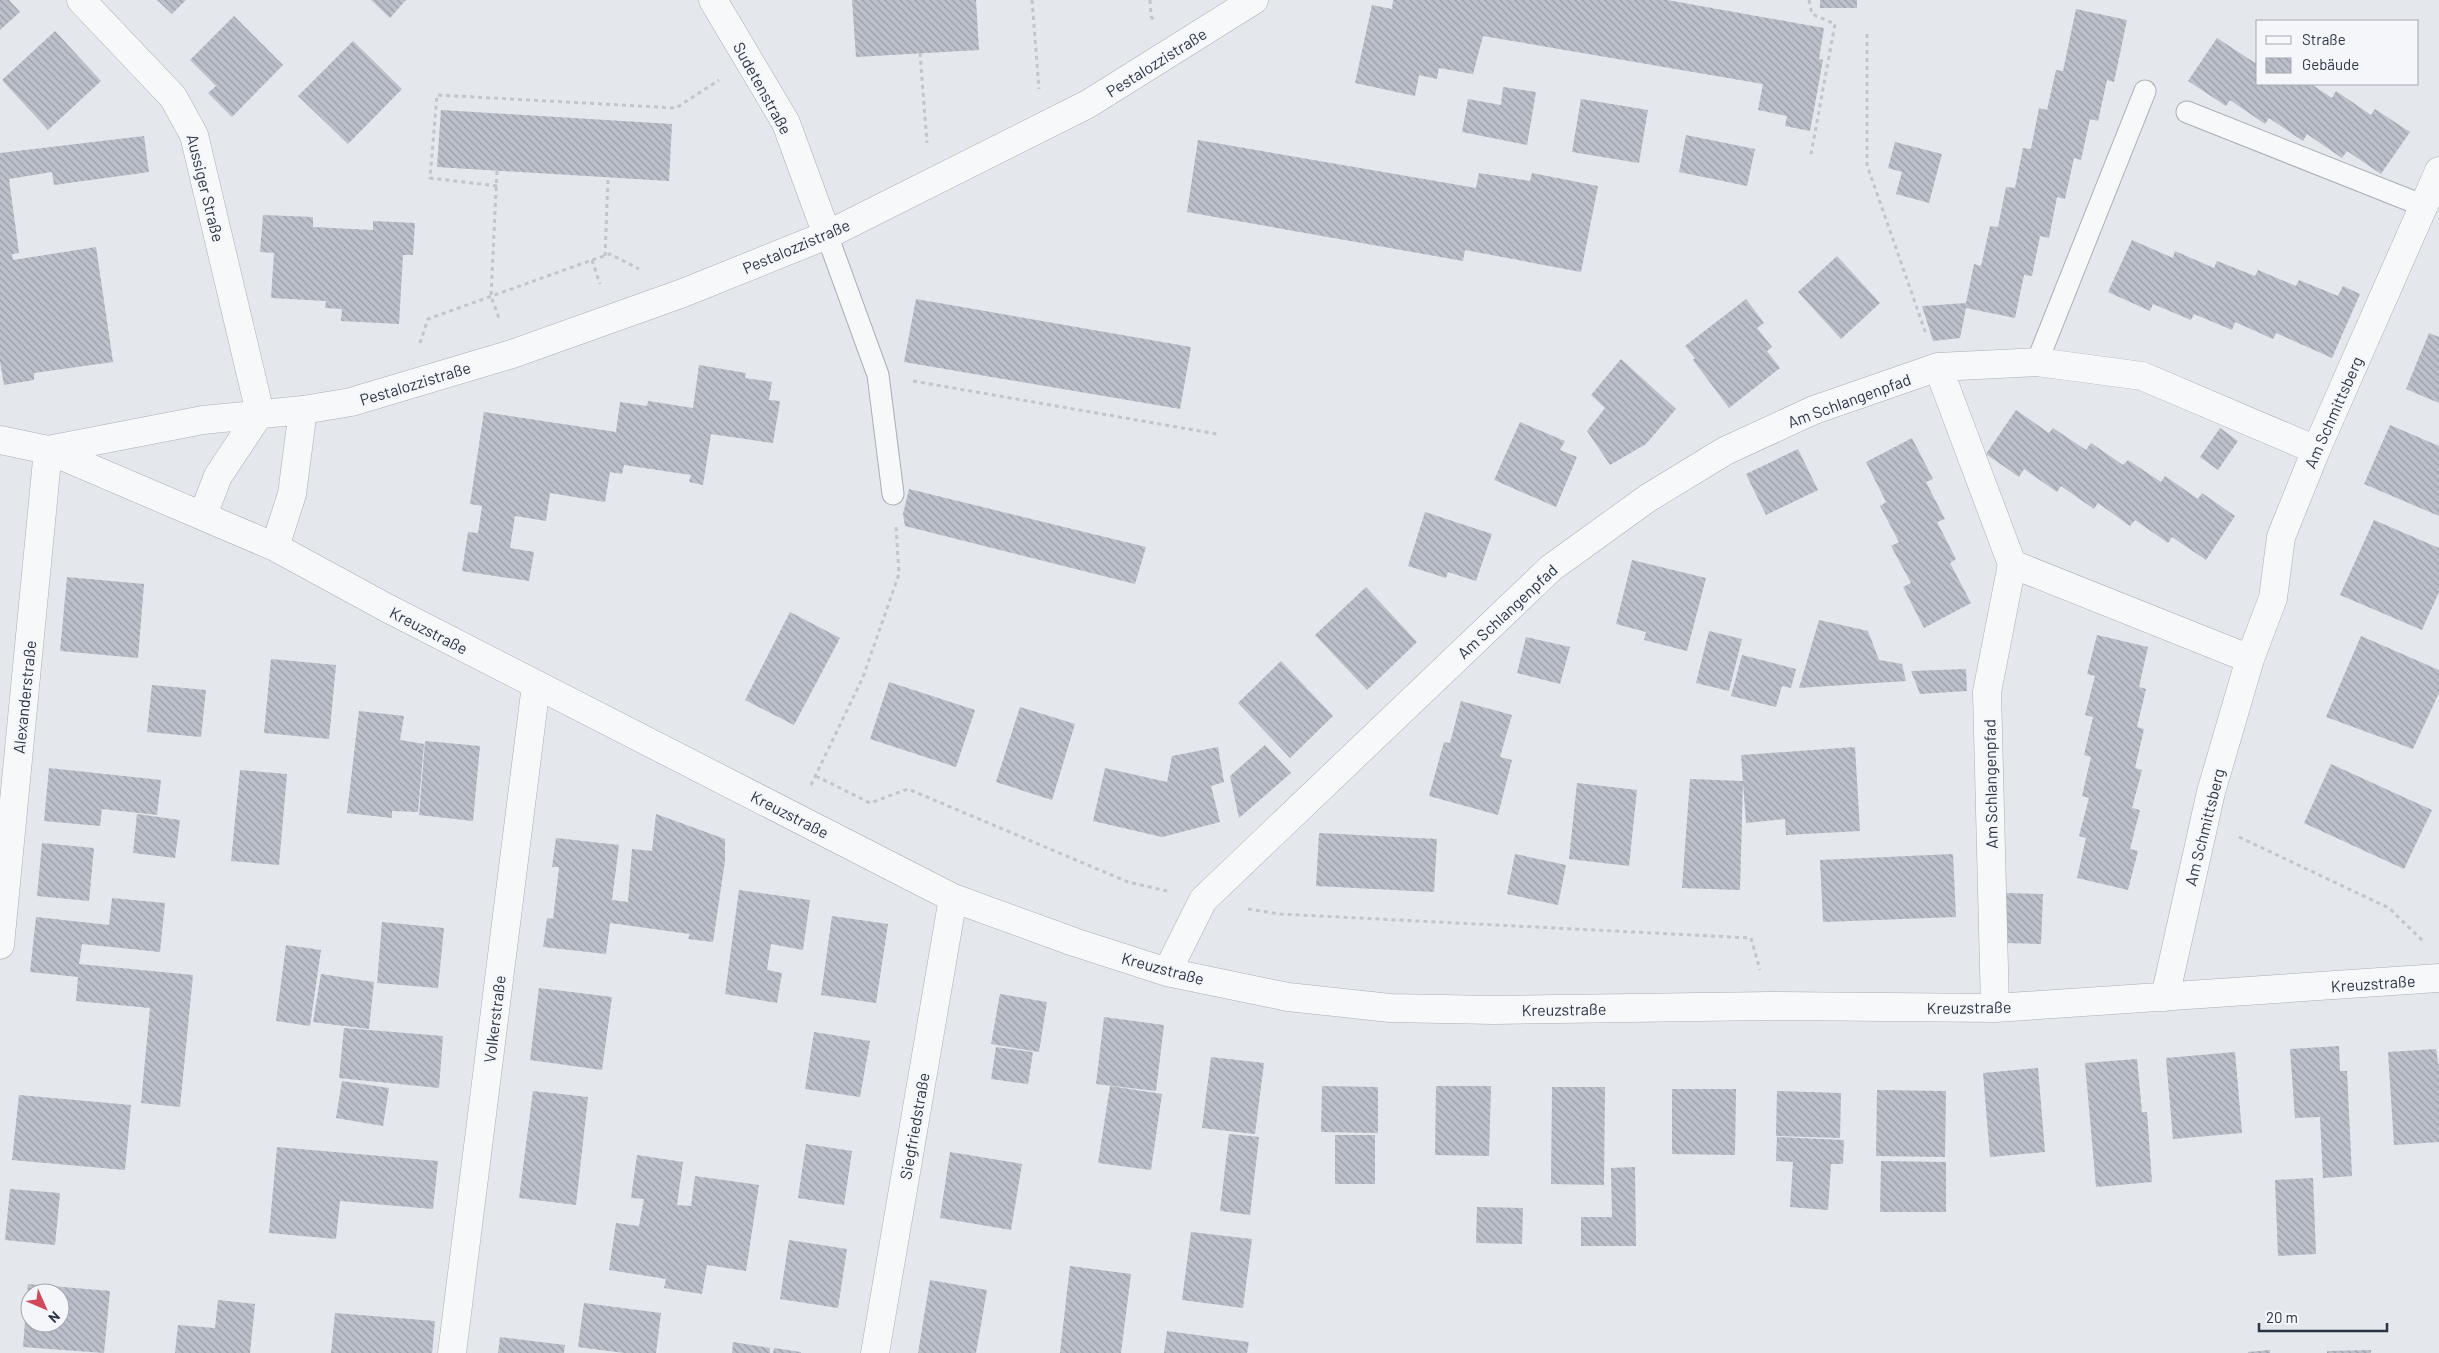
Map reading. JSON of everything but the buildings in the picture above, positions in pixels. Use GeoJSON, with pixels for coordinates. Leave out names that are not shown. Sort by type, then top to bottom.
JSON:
{"type":"FeatureCollection","features":[{"type":"Feature","properties":{"kind":"street","name":"Aussiger Straße"},"geometry":{"type":"LineString","coordinates":[[81,0],[173,97],[194,135],[260,414]]}},
{"type":"Feature","properties":{"kind":"street","name":"Sudetenstraße"},"geometry":{"type":"LineString","coordinates":[[713,0],[786,123],[827,235]]}},
{"type":"Feature","properties":{"kind":"street","name":"Pestalozzistraße"},"geometry":{"type":"LineString","coordinates":[[48,450],[203,420],[303,410],[350,402],[512,354],[683,294],[827,235],[1088,104],[1254,0]]}},
{"type":"Feature","properties":{"kind":"street","name":"Am Schmittsberg"},"geometry":{"type":"LineString","coordinates":[[2165,997],[2211,792],[2250,659],[2273,598],[2281,537],[2316,450],[2439,171]]}},
{"type":"Feature","properties":{"kind":"street","name":"Am Schlangenpfad"},"geometry":{"type":"LineString","coordinates":[[1167,972],[1203,900],[1550,568],[1648,498],[1724,451],[1814,410],[1938,367],[2037,362],[2142,376],[2316,450]]}},
{"type":"Feature","properties":{"kind":"street"},"geometry":{"type":"LineString","coordinates":[[1938,367],[2012,564],[2250,659]]}},
{"type":"Feature","properties":{"kind":"street"},"geometry":{"type":"LineString","coordinates":[[275,547],[292,494],[303,410]]}},
{"type":"Feature","properties":{"kind":"street"},"geometry":{"type":"LineString","coordinates":[[203,515],[218,476],[260,414]]}},
{"type":"Feature","properties":{"kind":"street","name":"Kreuzstraße"},"geometry":{"type":"LineString","coordinates":[[0,440],[48,450],[275,547],[536,685],[953,898],[1074,942],[1167,972],[1288,996],[1390,1008],[1494,1010],[1770,1006],[1995,1008],[2439,978]]}},
{"type":"Feature","properties":{"kind":"street","name":"Alexanderstraße"},"geometry":{"type":"LineString","coordinates":[[0,945],[48,450]]}},
{"type":"Feature","properties":{"kind":"street","name":"Am Schlangenpfad"},"geometry":{"type":"LineString","coordinates":[[1995,1008],[1987,692],[2012,564]]}},
{"type":"Feature","properties":{"kind":"street","name":"Volkerstraße"},"geometry":{"type":"LineString","coordinates":[[452,1353],[536,685]]}},
{"type":"Feature","properties":{"kind":"street","name":"Siegfriedstraße"},"geometry":{"type":"LineString","coordinates":[[875,1353],[953,898]]}},
{"type":"Feature","properties":{"kind":"lane"},"geometry":{"type":"LineString","coordinates":[[2037,362],[2145,91]]}},
{"type":"Feature","properties":{"kind":"lane"},"geometry":{"type":"LineString","coordinates":[[2187,112],[2424,206]]}},
{"type":"Feature","properties":{"kind":"lane"},"geometry":{"type":"LineString","coordinates":[[827,235],[878,375],[893,494]]}},
{"type":"Feature","properties":{"kind":"path"},"geometry":{"type":"LineString","coordinates":[[1032,0],[1039,91],[1052,122]]}},
{"type":"Feature","properties":{"kind":"path"},"geometry":{"type":"LineString","coordinates":[[1810,0],[1812,14],[1835,24],[1811,154]]}},
{"type":"Feature","properties":{"kind":"path"},"geometry":{"type":"LineString","coordinates":[[1867,34],[1867,165],[1938,367]]}},
{"type":"Feature","properties":{"kind":"path"},"geometry":{"type":"LineString","coordinates":[[920,53],[926,136],[937,180]]}},
{"type":"Feature","properties":{"kind":"path"},"geometry":{"type":"LineString","coordinates":[[497,186],[430,178],[437,95],[676,108],[749,61]]}},
{"type":"Feature","properties":{"kind":"path"},"geometry":{"type":"LineString","coordinates":[[497,171],[491,296],[512,354]]}},
{"type":"Feature","properties":{"kind":"path"},"geometry":{"type":"LineString","coordinates":[[605,256],[608,178]]}},
{"type":"Feature","properties":{"kind":"path"},"geometry":{"type":"LineString","coordinates":[[407,386],[428,319],[610,254],[683,294]]}},
{"type":"Feature","properties":{"kind":"path"},"geometry":{"type":"LineString","coordinates":[[878,375],[1217,434]]}},
{"type":"Feature","properties":{"kind":"path"},"geometry":{"type":"LineString","coordinates":[[795,816],[863,677],[899,574],[893,494]]}},
{"type":"Feature","properties":{"kind":"path"},"geometry":{"type":"LineString","coordinates":[[816,776],[870,803],[908,789],[1128,882],[1203,900],[1280,914],[1751,938],[1770,1006]]}},
{"type":"Feature","properties":{"kind":"path"},"geometry":{"type":"LineString","coordinates":[[2204,821],[2389,908],[2426,944]]}}]}
